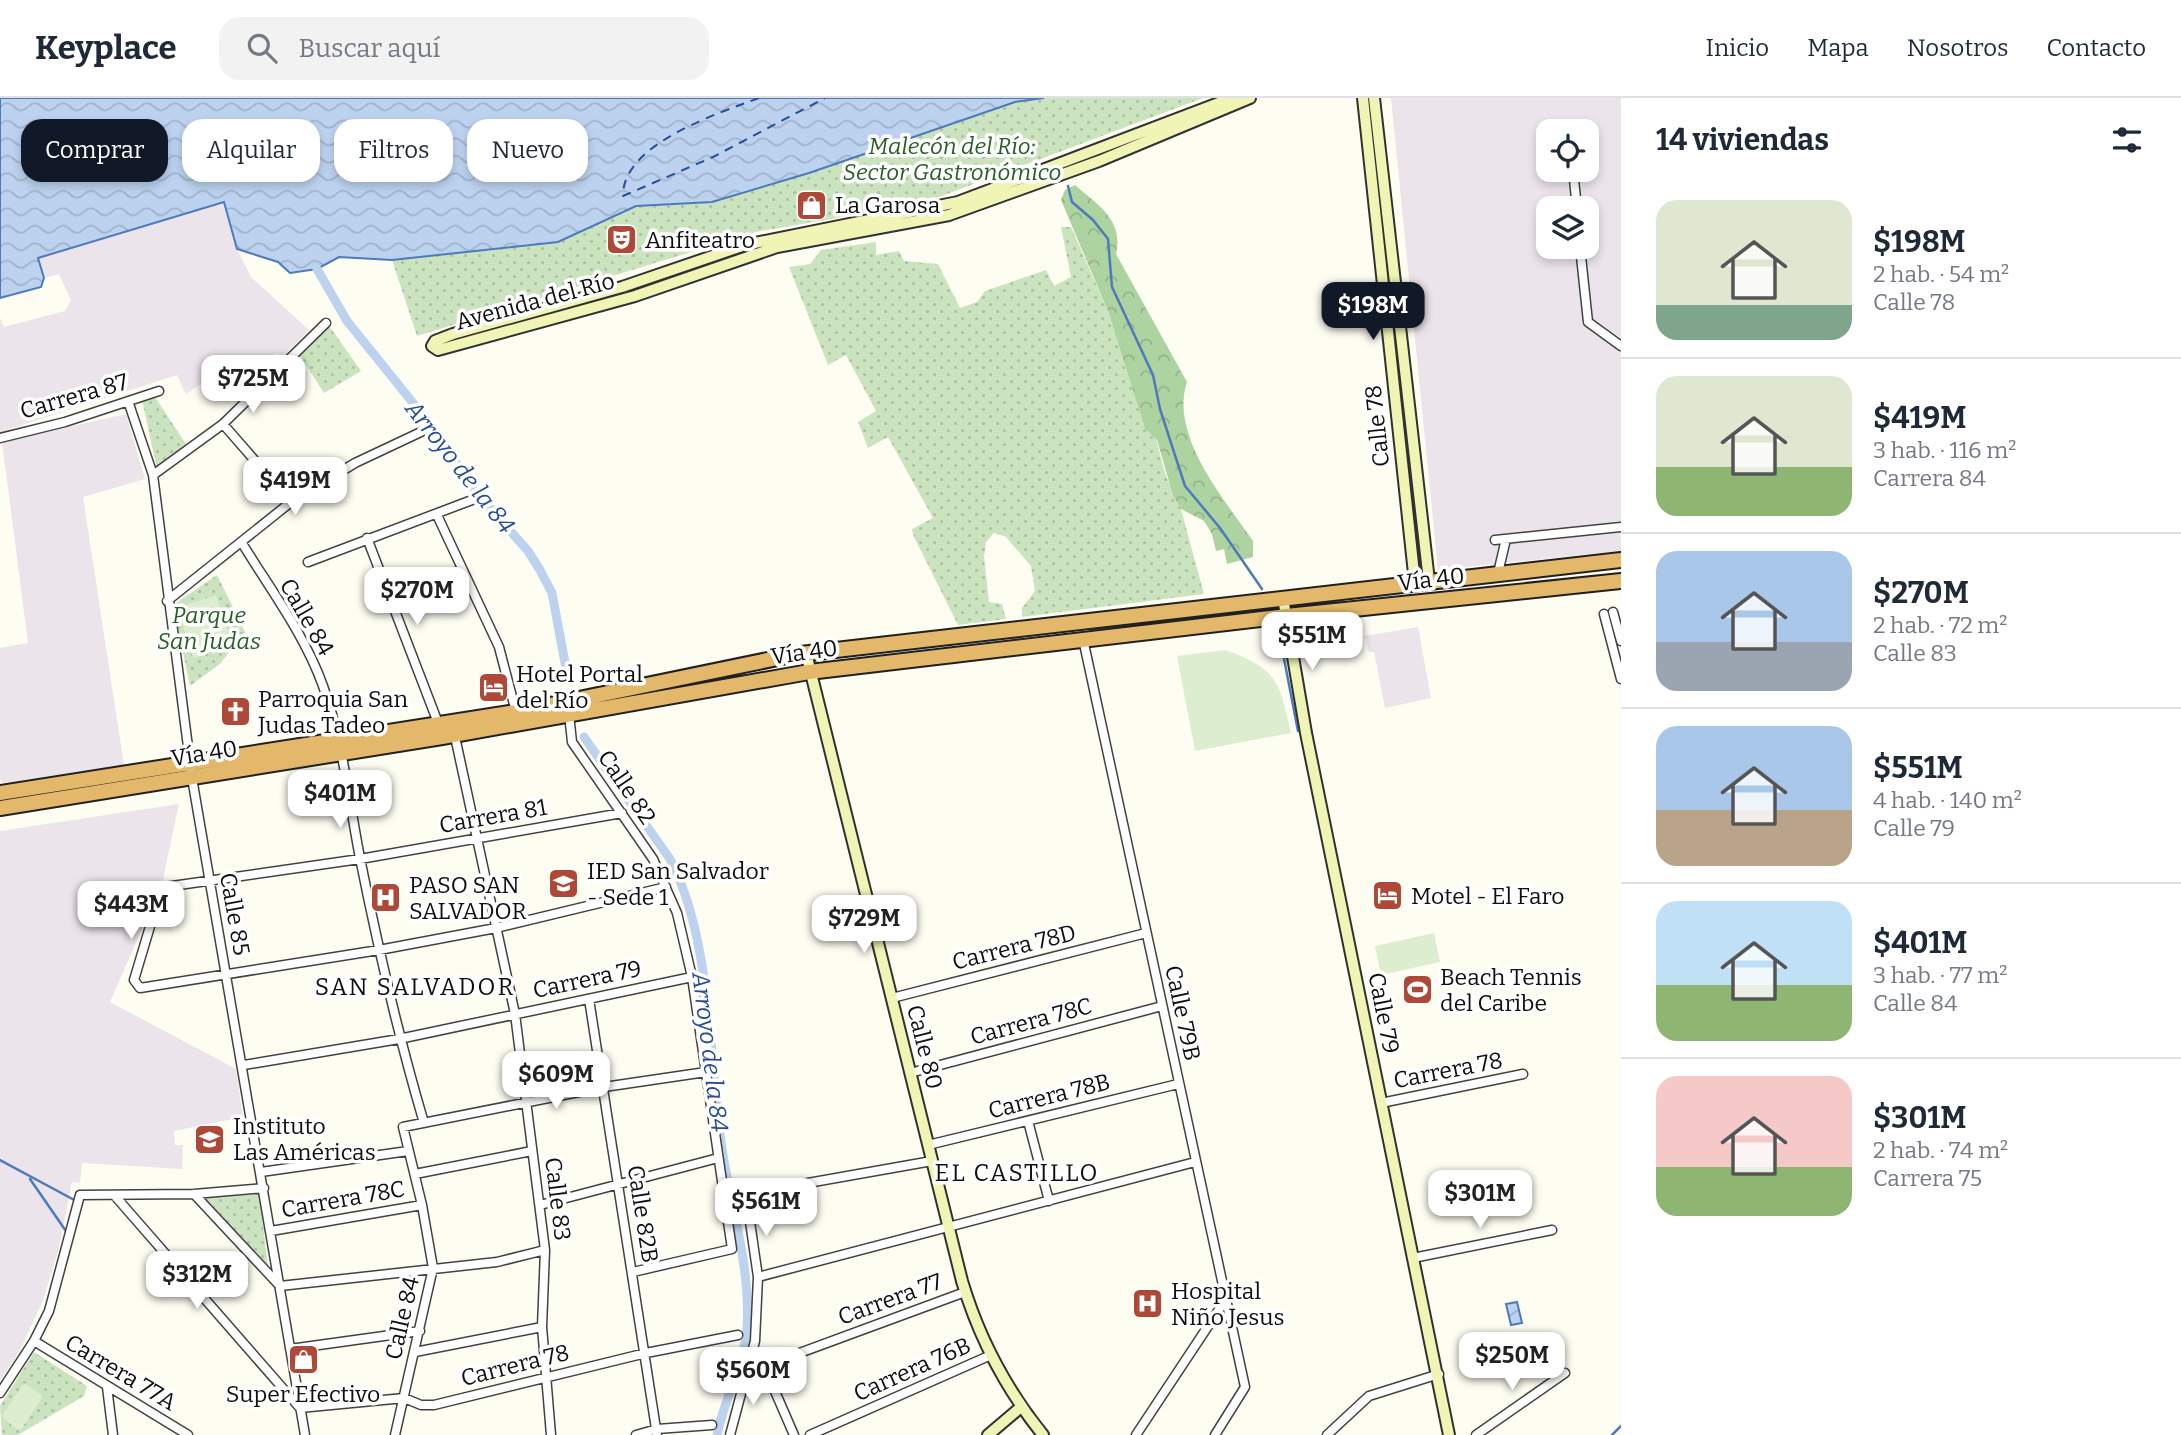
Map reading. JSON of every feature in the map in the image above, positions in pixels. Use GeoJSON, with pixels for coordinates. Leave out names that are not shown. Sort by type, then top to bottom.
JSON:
{"type":"FeatureCollection","features":[{"type":"Feature","properties":{"kind":"highway","name":"Vía 40"},"geometry":{"type":"LineString","coordinates":[[447,730],[516,712],[806,653],[1422,582],[1498,568],[1621,560]]}},
{"type":"Feature","properties":{"kind":"highway"},"geometry":{"type":"LineString","coordinates":[[1498,568],[1499,594]]}},
{"type":"Feature","properties":{"kind":"highway","name":"Vía 40"},"geometry":{"type":"LineString","coordinates":[[0,808],[191,771],[447,730],[569,714],[809,672],[1287,616],[1621,581]]}},
{"type":"Feature","properties":{"kind":"highway"},"geometry":{"type":"LineString","coordinates":[[951,638],[955,654]]}},
{"type":"Feature","properties":{"kind":"highway","name":"Vía 40"},"geometry":{"type":"LineString","coordinates":[[0,793],[191,771]]}},
{"type":"Feature","properties":{"kind":"main road","name":"Avenida del Río"},"geometry":{"type":"LineString","coordinates":[[1233,98],[1043,172],[947,205],[757,242],[622,287],[453,334],[435,341],[432,346],[435,349],[445,348],[635,296],[777,247],[949,215],[1111,156],[1250,98]]}},
{"type":"Feature","properties":{"kind":"main road","name":"Calle 78"},"geometry":{"type":"LineString","coordinates":[[1363,98],[1422,582]]}},
{"type":"Feature","properties":{"kind":"main road","name":"Calle 78"},"geometry":{"type":"LineString","coordinates":[[1374,98],[1422,582]]}},
{"type":"Feature","properties":{"kind":"main road"},"geometry":{"type":"LineString","coordinates":[[635,296],[652,282],[744,252],[757,242]]}},
{"type":"Feature","properties":{"kind":"main road","name":"Calle 79"},"geometry":{"type":"LineString","coordinates":[[1283,598],[1306,733],[1439,1374],[1449,1435]]}},
{"type":"Feature","properties":{"kind":"main road","name":"Calle 80"},"geometry":{"type":"LineString","coordinates":[[806,653],[965,1292],[991,1355],[1020,1407],[1043,1435]]}},
{"type":"Feature","properties":{"kind":"main road"},"geometry":{"type":"LineString","coordinates":[[988,1435],[1020,1407]]}},
{"type":"Feature","properties":{"kind":"street"},"geometry":{"type":"LineString","coordinates":[[1581,259],[1588,321],[1621,346]]}},
{"type":"Feature","properties":{"kind":"street"},"geometry":{"type":"LineString","coordinates":[[153,475],[223,424],[326,323]]}},
{"type":"Feature","properties":{"kind":"street","name":"Carrera 87"},"geometry":{"type":"LineString","coordinates":[[0,438],[65,422],[159,391]]}},
{"type":"Feature","properties":{"kind":"street","name":"Calle 85"},"geometry":{"type":"LineString","coordinates":[[128,401],[153,475],[167,601],[191,771],[244,1065],[305,1435]]}},
{"type":"Feature","properties":{"kind":"street"},"geometry":{"type":"LineString","coordinates":[[223,424],[290,502]]}},
{"type":"Feature","properties":{"kind":"street"},"geometry":{"type":"LineString","coordinates":[[167,601],[290,502],[355,463],[423,431]]}},
{"type":"Feature","properties":{"kind":"street"},"geometry":{"type":"LineString","coordinates":[[308,562],[472,500]]}},
{"type":"Feature","properties":{"kind":"street"},"geometry":{"type":"LineString","coordinates":[[437,514],[499,647],[516,712]]}},
{"type":"Feature","properties":{"kind":"street"},"geometry":{"type":"LineString","coordinates":[[1495,540],[1621,527]]}},
{"type":"Feature","properties":{"kind":"street","name":"Calle 83"},"geometry":{"type":"LineString","coordinates":[[367,538],[447,730],[477,839],[515,1014],[545,1250],[542,1327],[551,1435]]}},
{"type":"Feature","properties":{"kind":"street"},"geometry":{"type":"LineString","coordinates":[[1498,568],[1506,539]]}},
{"type":"Feature","properties":{"kind":"street","name":"Calle 84"},"geometry":{"type":"LineString","coordinates":[[242,543],[305,646],[323,685],[339,747],[399,1039],[424,1123],[403,1127],[422,1205],[433,1268],[395,1435]]}},
{"type":"Feature","properties":{"kind":"street"},"geometry":{"type":"LineString","coordinates":[[389,595],[463,570]]}},
{"type":"Feature","properties":{"kind":"street"},"geometry":{"type":"LineString","coordinates":[[1621,641],[1609,613],[1621,679]]}},
{"type":"Feature","properties":{"kind":"street","name":"Calle 79B"},"geometry":{"type":"LineString","coordinates":[[1083,639],[1245,1387],[1215,1435]]}},
{"type":"Feature","properties":{"kind":"street","name":"Calle 82"},"geometry":{"type":"LineString","coordinates":[[569,714],[572,741],[622,813],[666,887],[677,913],[692,977],[732,1249],[633,1272]]}},
{"type":"Feature","properties":{"kind":"street","name":"Carrera 81"},"geometry":{"type":"LineString","coordinates":[[226,974],[140,988],[134,980],[162,888],[360,859],[622,813]]}},
{"type":"Feature","properties":{"kind":"street"},"geometry":{"type":"LineString","coordinates":[[226,974],[496,928],[666,887]]}},
{"type":"Feature","properties":{"kind":"street","name":"Carrera 78D"},"geometry":{"type":"LineString","coordinates":[[891,998],[1146,933]]}},
{"type":"Feature","properties":{"kind":"street","name":"Carrera 79"},"geometry":{"type":"LineString","coordinates":[[244,1065],[399,1039],[692,977]]}},
{"type":"Feature","properties":{"kind":"street","name":"Calle 82B"},"geometry":{"type":"LineString","coordinates":[[589,999],[657,1432]]}},
{"type":"Feature","properties":{"kind":"street","name":"Carrera 78C"},"geometry":{"type":"LineString","coordinates":[[910,1073],[1162,1006]]}},
{"type":"Feature","properties":{"kind":"street"},"geometry":{"type":"LineString","coordinates":[[424,1123],[604,1087],[706,1072]]}},
{"type":"Feature","properties":{"kind":"street","name":"Carrera 78"},"geometry":{"type":"LineString","coordinates":[[1381,1103],[1523,1074]]}},
{"type":"Feature","properties":{"kind":"street","name":"Carrera 78B"},"geometry":{"type":"LineString","coordinates":[[928,1145],[1178,1084]]}},
{"type":"Feature","properties":{"kind":"street"},"geometry":{"type":"LineString","coordinates":[[1028,1121],[1049,1201]]}},
{"type":"Feature","properties":{"kind":"street"},"geometry":{"type":"LineString","coordinates":[[261,1172],[408,1151]]}},
{"type":"Feature","properties":{"kind":"street","name":"Carrera 78C"},"geometry":{"type":"LineString","coordinates":[[415,1174],[532,1151]]}},
{"type":"Feature","properties":{"kind":"street"},"geometry":{"type":"LineString","coordinates":[[540,1205],[618,1182],[718,1158]]}},
{"type":"Feature","properties":{"kind":"street"},"geometry":{"type":"LineString","coordinates":[[730,1435],[755,1341],[758,1277],[744,1198],[750,1191],[932,1161]]}},
{"type":"Feature","properties":{"kind":"street"},"geometry":{"type":"LineString","coordinates":[[758,1277],[1195,1162]]}},
{"type":"Feature","properties":{"kind":"street"},"geometry":{"type":"LineString","coordinates":[[0,1393],[34,1341],[49,1311],[79,1195],[194,1195],[264,1188]]}},
{"type":"Feature","properties":{"kind":"street"},"geometry":{"type":"LineString","coordinates":[[194,1195],[280,1286],[497,1262],[545,1250]]}},
{"type":"Feature","properties":{"kind":"street"},"geometry":{"type":"LineString","coordinates":[[116,1196],[300,1408]]}},
{"type":"Feature","properties":{"kind":"street","name":"Carrera 78C"},"geometry":{"type":"LineString","coordinates":[[271,1231],[422,1205]]}},
{"type":"Feature","properties":{"kind":"street"},"geometry":{"type":"LineString","coordinates":[[1413,1258],[1552,1230]]}},
{"type":"Feature","properties":{"kind":"street","name":"Carrera 77"},"geometry":{"type":"LineString","coordinates":[[748,1372],[965,1292]]}},
{"type":"Feature","properties":{"kind":"street"},"geometry":{"type":"LineString","coordinates":[[1140,1434],[1226,1299]]}},
{"type":"Feature","properties":{"kind":"street"},"geometry":{"type":"LineString","coordinates":[[415,1352],[542,1327]]}},
{"type":"Feature","properties":{"kind":"street"},"geometry":{"type":"LineString","coordinates":[[290,1349],[420,1331]]}},
{"type":"Feature","properties":{"kind":"street","name":"Carrera 78"},"geometry":{"type":"LineString","coordinates":[[300,1408],[404,1398],[421,1405],[435,1405],[546,1376],[738,1335]]}},
{"type":"Feature","properties":{"kind":"street","name":"Carrera 77A"},"geometry":{"type":"LineString","coordinates":[[34,1341],[188,1435]]}},
{"type":"Feature","properties":{"kind":"street","name":"Carrera 76B"},"geometry":{"type":"LineString","coordinates":[[810,1435],[991,1355]]}},
{"type":"Feature","properties":{"kind":"street"},"geometry":{"type":"LineString","coordinates":[[764,1366],[794,1435]]}},
{"type":"Feature","properties":{"kind":"street"},"geometry":{"type":"LineString","coordinates":[[1476,1435],[1565,1373]]}},
{"type":"Feature","properties":{"kind":"street"},"geometry":{"type":"LineString","coordinates":[[1327,1435],[1369,1396],[1439,1374]]}},
{"type":"Feature","properties":{"kind":"street"},"geometry":{"type":"LineString","coordinates":[[107,1387],[113,1412],[113,1435]]}},
{"type":"Feature","properties":{"kind":"street"},"geometry":{"type":"LineString","coordinates":[[113,1412],[128,1400]]}},
{"type":"Feature","properties":{"kind":"street"},"geometry":{"type":"LineString","coordinates":[[636,1435],[712,1424]]}},
{"type":"Feature","properties":{"kind":"shaded area"},"geometry":{"type":"Polygon","coordinates":[[[1391,98],[1621,98],[1621,551],[1438,570],[1391,98]]]}},
{"type":"Feature","properties":{"kind":"shaded area"},"geometry":{"type":"Polygon","coordinates":[[[224,202],[237,249],[251,277],[309,330],[281,359],[278,353],[219,378],[215,374],[186,394],[177,375],[0,432],[0,318],[4,327],[65,311],[71,300],[59,274],[44,278],[37,258],[224,202]]]}},
{"type":"Feature","properties":{"kind":"shaded area"},"geometry":{"type":"Polygon","coordinates":[[[126,414],[145,479],[83,497],[124,765],[3,783],[0,780],[0,648],[28,643],[2,442],[126,414]]]}},
{"type":"Feature","properties":{"kind":"shaded area"},"geometry":{"type":"Polygon","coordinates":[[[1418,627],[1431,698],[1385,708],[1374,652],[1369,652],[1365,636],[1418,627]]]}},
{"type":"Feature","properties":{"kind":"shaded area"},"geometry":{"type":"Polygon","coordinates":[[[179,804],[162,884],[110,1002],[236,1069],[243,1117],[174,1131],[175,1145],[183,1145],[182,1169],[82,1163],[80,1183],[72,1182],[59,1248],[42,1303],[19,1352],[0,1381],[0,831],[179,804]]]}},
{"type":"Feature","properties":{"kind":"green space","name":"Malecón del Río: Sector Gastronómico"},"geometry":{"type":"Polygon","coordinates":[[[1044,98],[1203,98],[923,203],[756,232],[417,336],[392,260],[558,242],[636,206],[712,202],[809,173],[1015,102],[1044,98]]]}},
{"type":"Feature","properties":{"kind":"green space"},"geometry":{"type":"Polygon","coordinates":[[[1075,185],[1113,222],[1117,242],[1116,254],[1187,382],[1183,402],[1192,445],[1202,466],[1253,541],[1253,557],[1227,564],[1224,549],[1216,551],[1212,534],[1204,521],[1181,509],[1173,495],[1157,440],[1145,429],[1108,311],[1061,200],[1065,190],[1075,185]]]}},
{"type":"Feature","properties":{"kind":"green space"},"geometry":{"type":"Polygon","coordinates":[[[1061,227],[1071,227],[1108,311],[1145,429],[1156,439],[1165,473],[1181,509],[1204,594],[1022,617],[1022,608],[1035,591],[1031,566],[1006,537],[994,533],[986,542],[984,557],[989,602],[1002,604],[1006,619],[958,625],[912,529],[933,518],[888,437],[868,448],[858,422],[876,411],[846,355],[828,365],[789,267],[810,264],[821,250],[876,242],[876,255],[899,251],[904,261],[938,264],[960,308],[977,302],[985,291],[1046,270],[1054,286],[1071,277],[1061,227]]]}},
{"type":"Feature","properties":{"kind":"green space"},"geometry":{"type":"Polygon","coordinates":[[[330,327],[361,371],[324,393],[299,354],[330,327]]]}},
{"type":"Feature","properties":{"kind":"green space"},"geometry":{"type":"Polygon","coordinates":[[[155,397],[188,447],[157,469],[142,400],[155,397]]]}},
{"type":"Feature","properties":{"kind":"green space","name":"Parque San Judas"},"geometry":{"type":"Polygon","coordinates":[[[217,575],[250,642],[232,648],[220,664],[190,686],[173,605],[217,575]]]}},
{"type":"Feature","properties":{"kind":"green space"},"geometry":{"type":"Polygon","coordinates":[[[216,595],[232,645],[193,658],[177,608],[216,595]]]}},
{"type":"Feature","properties":{"kind":"green space"},"geometry":{"type":"Polygon","coordinates":[[[1225,650],[1256,664],[1274,680],[1283,701],[1291,733],[1195,751],[1177,656],[1225,650]]]}},
{"type":"Feature","properties":{"kind":"green space"},"geometry":{"type":"Polygon","coordinates":[[[1434,933],[1440,962],[1381,975],[1375,946],[1434,933]]]}},
{"type":"Feature","properties":{"kind":"green space"},"geometry":{"type":"Polygon","coordinates":[[[259,1194],[269,1273],[201,1197],[259,1194]]]}},
{"type":"Feature","properties":{"kind":"green space"},"geometry":{"type":"Polygon","coordinates":[[[34,1352],[87,1386],[84,1396],[18,1435],[2,1435],[0,1406],[34,1352]]]}},
{"type":"Feature","properties":{"kind":"green space"},"geometry":{"type":"Polygon","coordinates":[[[24,1383],[43,1396],[20,1431],[1,1417],[24,1383]]]}},
{"type":"Feature","properties":{"kind":"water"},"geometry":{"type":"Polygon","coordinates":[[[0,98],[1044,98],[1015,102],[809,173],[712,202],[636,206],[558,242],[392,260],[339,257],[317,269],[290,273],[278,262],[237,249],[224,202],[38,258],[44,278],[41,287],[0,298],[0,98]]]}},
{"type":"Feature","properties":{"kind":"water"},"geometry":{"type":"Polygon","coordinates":[[[1517,1302],[1522,1323],[1511,1325],[1506,1304],[1517,1302]]]}},
{"type":"Feature","properties":{"kind":"waterway"},"geometry":{"type":"LineString","coordinates":[[1068,186],[1072,202],[1093,220],[1108,239],[1112,287],[1153,375],[1160,409],[1185,486],[1220,528],[1262,589]]}},
{"type":"Feature","properties":{"kind":"waterway","name":"Arroyo de la 84"},"geometry":{"type":"LineString","coordinates":[[317,269],[347,321],[430,424],[475,491],[528,551],[540,570],[552,593],[568,679]]}},
{"type":"Feature","properties":{"kind":"waterway"},"geometry":{"type":"LineString","coordinates":[[1280,638],[1298,731]]}},
{"type":"Feature","properties":{"kind":"waterway","name":"Arroyo de la 84"},"geometry":{"type":"LineString","coordinates":[[584,737],[670,859],[684,891],[694,925],[707,1000],[722,1149],[746,1283],[745,1342],[717,1435]]}},
{"type":"Feature","properties":{"kind":"waterway"},"geometry":{"type":"LineString","coordinates":[[0,1160],[78,1202]]}},
{"type":"Feature","properties":{"kind":"waterway"},"geometry":{"type":"LineString","coordinates":[[30,1179],[68,1234]]}},
{"type":"Feature","properties":{"kind":"waterway"},"geometry":{"type":"LineString","coordinates":[[1612,1435],[1621,1426]]}},
{"type":"Feature","properties":{"kind":"ferry route"},"geometry":{"type":"LineString","coordinates":[[759,98],[698,122],[655,146],[638,161],[627,177],[623,196],[713,157],[825,98]]}},
{"type":"Feature","properties":{"kind":"place","name":"La Garosa"},"geometry":{"type":"Point","coordinates":[812,205]}},
{"type":"Feature","properties":{"kind":"place","name":"Anfiteatro"},"geometry":{"type":"Point","coordinates":[622,240]}},
{"type":"Feature","properties":{"kind":"place","name":"Hotel Portal del Río"},"geometry":{"type":"Point","coordinates":[493,687]}},
{"type":"Feature","properties":{"kind":"place","name":"Parroquia San Judas Tadeo"},"geometry":{"type":"Point","coordinates":[235,712]}},
{"type":"Feature","properties":{"kind":"place","name":"IED San Salvador - Sede 1"},"geometry":{"type":"Point","coordinates":[564,884]}},
{"type":"Feature","properties":{"kind":"place","name":"Motel - El Faro"},"geometry":{"type":"Point","coordinates":[1388,896]}},
{"type":"Feature","properties":{"kind":"place","name":"PASO SAN SALVADOR"},"geometry":{"type":"Point","coordinates":[386,898]}},
{"type":"Feature","properties":{"kind":"place","name":"Beach Tennis del Caribe"},"geometry":{"type":"Point","coordinates":[1417,990]}},
{"type":"Feature","properties":{"kind":"place","name":"Instituto Las Américas"},"geometry":{"type":"Point","coordinates":[210,1139]}},
{"type":"Feature","properties":{"kind":"place","name":"Hospital Niño Jesus"},"geometry":{"type":"Point","coordinates":[1148,1304]}},
{"type":"Feature","properties":{"kind":"place","name":"Super Efectivo"},"geometry":{"type":"Point","coordinates":[303,1360]}},
{"type":"Feature","properties":{"kind":"district","name":"SAN SALVADOR"},"geometry":{"type":"Point","coordinates":[415,987]}},
{"type":"Feature","properties":{"kind":"district","name":"EL CASTILLO"},"geometry":{"type":"Point","coordinates":[1017,1173]}}]}
